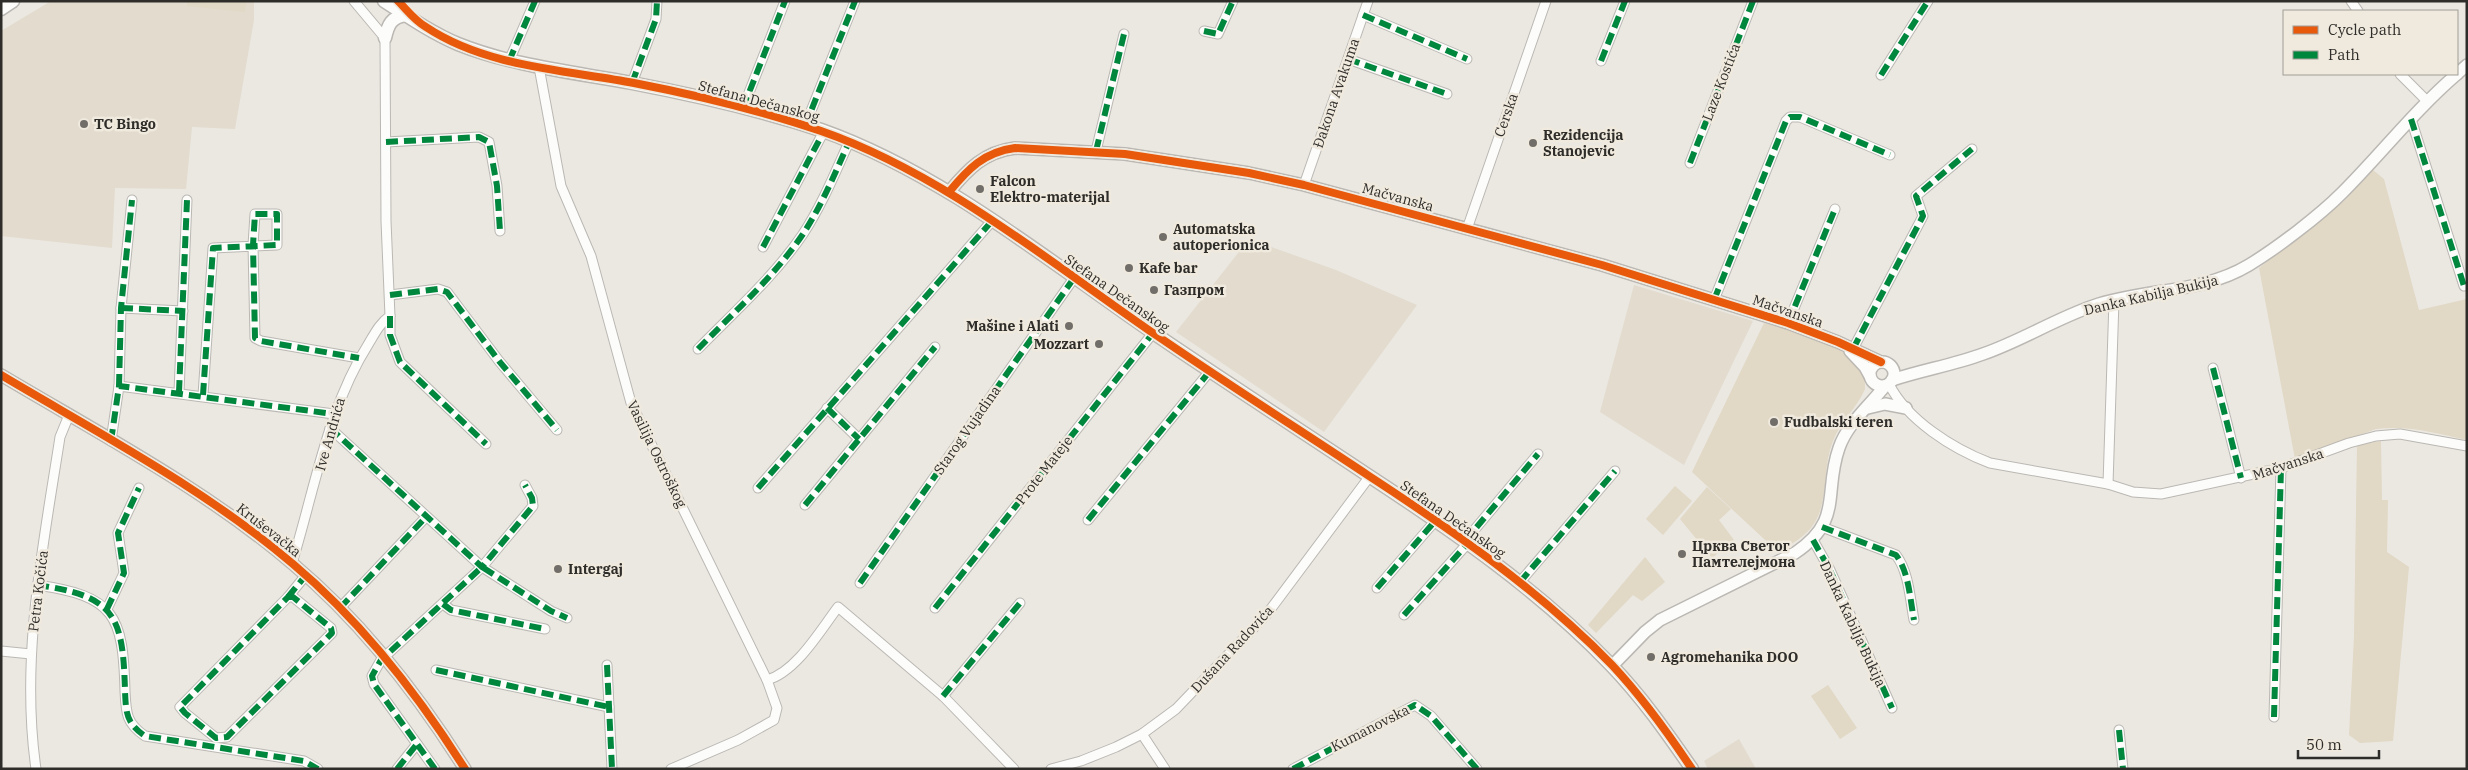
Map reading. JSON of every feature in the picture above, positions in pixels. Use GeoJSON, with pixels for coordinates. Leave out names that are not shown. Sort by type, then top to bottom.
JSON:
{"type":"FeatureCollection","features":[{"type":"Feature","properties":{"kind":"main road"},"geometry":{"type":"LineString","coordinates":[[384,1],[423,26]]}},
{"type":"Feature","properties":{"kind":"main road"},"geometry":{"type":"LineString","coordinates":[[398,1],[423,26]]}},
{"type":"Feature","properties":{"kind":"main road"},"geometry":{"type":"LineString","coordinates":[[385,38],[389,24],[398,16],[406,16]]}},
{"type":"Feature","properties":{"kind":"main road","name":"Stefana Dečanskog"},"geometry":{"type":"LineString","coordinates":[[423,26],[457,43],[510,61],[632,83],[743,108],[805,126],[849,142],[949,192],[1153,333],[1436,520],[1520,582],[1565,620],[1612,666],[1663,727],[1692,769]]}},
{"type":"Feature","properties":{"kind":"street"},"geometry":{"type":"LineString","coordinates":[[354,1],[385,38],[390,335],[400,362],[486,444]]}},
{"type":"Feature","properties":{"kind":"street"},"geometry":{"type":"LineString","coordinates":[[362,1],[373,24]]}},
{"type":"Feature","properties":{"kind":"street"},"geometry":{"type":"LineString","coordinates":[[510,61],[536,1]]}},
{"type":"Feature","properties":{"kind":"street"},"geometry":{"type":"LineString","coordinates":[[632,83],[656,19],[657,1]]}},
{"type":"Feature","properties":{"kind":"street"},"geometry":{"type":"LineString","coordinates":[[743,108],[785,1]]}},
{"type":"Feature","properties":{"kind":"street"},"geometry":{"type":"LineString","coordinates":[[805,126],[855,1]]}},
{"type":"Feature","properties":{"kind":"street"},"geometry":{"type":"LineString","coordinates":[[1204,31],[1218,34],[1233,1]]}},
{"type":"Feature","properties":{"kind":"street","name":"Đakona Avakuma"},"geometry":{"type":"LineString","coordinates":[[1304,185],[1368,1]]}},
{"type":"Feature","properties":{"kind":"street","name":"Cerska"},"geometry":{"type":"LineString","coordinates":[[1467,229],[1546,1]]}},
{"type":"Feature","properties":{"kind":"street"},"geometry":{"type":"LineString","coordinates":[[1601,61],[1625,1]]}},
{"type":"Feature","properties":{"kind":"street","name":"Laze Kostića"},"geometry":{"type":"LineString","coordinates":[[1690,163],[1753,1]]}},
{"type":"Feature","properties":{"kind":"street"},"geometry":{"type":"LineString","coordinates":[[1881,75],[1928,1]]}},
{"type":"Feature","properties":{"kind":"street"},"geometry":{"type":"LineString","coordinates":[[1363,15],[1467,58]]}},
{"type":"Feature","properties":{"kind":"street"},"geometry":{"type":"LineString","coordinates":[[1096,151],[1124,34]]}},
{"type":"Feature","properties":{"kind":"street"},"geometry":{"type":"LineString","coordinates":[[1348,59],[1447,94]]}},
{"type":"Feature","properties":{"kind":"street","name":"Vasilija Ostroškog"},"geometry":{"type":"LineString","coordinates":[[539,67],[561,186],[591,256],[631,403],[767,680],[777,708],[774,720],[738,740],[671,769]]}},
{"type":"Feature","properties":{"kind":"street"},"geometry":{"type":"LineString","coordinates":[[2401,75],[2427,101]]}},
{"type":"Feature","properties":{"kind":"street","name":"Danka Kabilja Bukija"},"geometry":{"type":"LineString","coordinates":[[1928,368],[1956,364],[1985,354],[2048,324],[2094,306],[2114,300],[2216,281],[2249,265],[2328,206],[2427,101],[2456,75]]}},
{"type":"Feature","properties":{"kind":"street"},"geometry":{"type":"LineString","coordinates":[[1714,300],[1786,122],[1790,117],[1800,117],[1890,155]]}},
{"type":"Feature","properties":{"kind":"street"},"geometry":{"type":"LineString","coordinates":[[2411,119],[2464,286]]}},
{"type":"Feature","properties":{"kind":"street"},"geometry":{"type":"LineString","coordinates":[[763,248],[824,132]]}},
{"type":"Feature","properties":{"kind":"street"},"geometry":{"type":"LineString","coordinates":[[386,142],[479,137],[489,142],[497,186],[500,231]]}},
{"type":"Feature","properties":{"kind":"street"},"geometry":{"type":"LineString","coordinates":[[698,349],[760,287],[802,234],[832,179],[849,142]]}},
{"type":"Feature","properties":{"kind":"street","name":"Mačvanska"},"geometry":{"type":"LineString","coordinates":[[949,192],[974,164],[993,153],[1004,150],[1031,148],[1096,151],[1249,173],[1304,185],[1576,257],[1788,323],[1885,364],[1928,368]]}},
{"type":"Feature","properties":{"kind":"street"},"geometry":{"type":"LineString","coordinates":[[1928,368],[1880,386],[1871,378],[1861,362],[1848,347],[1923,216],[1916,196],[1972,149]]}},
{"type":"Feature","properties":{"kind":"street"},"geometry":{"type":"LineString","coordinates":[[111,440],[119,386],[121,308],[132,200]]}},
{"type":"Feature","properties":{"kind":"street"},"geometry":{"type":"LineString","coordinates":[[179,392],[187,200]]}},
{"type":"Feature","properties":{"kind":"street","name":"Mačvanska"},"geometry":{"type":"LineString","coordinates":[[1788,323],[1836,209]]}},
{"type":"Feature","properties":{"kind":"street"},"geometry":{"type":"LineString","coordinates":[[758,488],[992,221]]}},
{"type":"Feature","properties":{"kind":"street"},"geometry":{"type":"LineString","coordinates":[[203,395],[213,248],[253,245],[255,338],[261,341],[359,358]]}},
{"type":"Feature","properties":{"kind":"street","name":"Starog Vujadina"},"geometry":{"type":"LineString","coordinates":[[860,583],[1074,278]]}},
{"type":"Feature","properties":{"kind":"street"},"geometry":{"type":"LineString","coordinates":[[390,295],[438,289],[448,292],[499,361],[556,430]]}},
{"type":"Feature","properties":{"kind":"street"},"geometry":{"type":"LineString","coordinates":[[2108,484],[2114,300]]}},
{"type":"Feature","properties":{"kind":"street"},"geometry":{"type":"LineString","coordinates":[[121,308],[183,311]]}},
{"type":"Feature","properties":{"kind":"street","name":"Ive Andrića"},"geometry":{"type":"LineString","coordinates":[[292,563],[341,394],[359,358],[382,321],[390,316]]}},
{"type":"Feature","properties":{"kind":"street","name":"Prote Mateje"},"geometry":{"type":"LineString","coordinates":[[935,608],[1153,333]]}},
{"type":"Feature","properties":{"kind":"street"},"geometry":{"type":"LineString","coordinates":[[805,505],[935,347]]}},
{"type":"Feature","properties":{"kind":"street"},"geometry":{"type":"LineString","coordinates":[[1612,666],[1660,620],[1795,553],[1813,540],[1822,527],[1830,508],[1839,448],[1871,395],[1873,367],[1885,364],[1893,370],[1889,383],[1859,417]]}},
{"type":"Feature","properties":{"kind":"street"},"geometry":{"type":"LineString","coordinates":[[2213,368],[2241,478]]}},
{"type":"Feature","properties":{"kind":"street"},"geometry":{"type":"LineString","coordinates":[[1088,520],[1210,371]]}},
{"type":"Feature","properties":{"kind":"street","name":"Kruševačka"},"geometry":{"type":"LineString","coordinates":[[1,375],[224,510],[292,563],[340,608],[385,656],[410,686],[465,769]]}},
{"type":"Feature","properties":{"kind":"street","name":"Mačvanska"},"geometry":{"type":"LineString","coordinates":[[1889,383],[1906,408],[1936,433],[1976,458],[1990,463],[2108,484],[2133,492],[2161,494],[2241,478],[2281,468],[2349,443],[2376,436],[2400,434],[2467,446]]}},
{"type":"Feature","properties":{"kind":"street"},"geometry":{"type":"LineString","coordinates":[[119,386],[203,395],[334,414]]}},
{"type":"Feature","properties":{"kind":"street"},"geometry":{"type":"LineString","coordinates":[[1868,408],[1885,404],[1906,408]]}},
{"type":"Feature","properties":{"kind":"street"},"geometry":{"type":"LineString","coordinates":[[827,408],[859,439]]}},
{"type":"Feature","properties":{"kind":"street","name":"Petra Kočića"},"geometry":{"type":"LineString","coordinates":[[36,769],[29,710],[37,585],[60,438],[69,415]]}},
{"type":"Feature","properties":{"kind":"street"},"geometry":{"type":"LineString","coordinates":[[330,428],[482,567],[551,611],[566,618]]}},
{"type":"Feature","properties":{"kind":"street"},"geometry":{"type":"LineString","coordinates":[[1466,542],[1538,454]]}},
{"type":"Feature","properties":{"kind":"street"},"geometry":{"type":"LineString","coordinates":[[2274,717],[2281,468]]}},
{"type":"Feature","properties":{"kind":"street"},"geometry":{"type":"LineString","coordinates":[[1520,582],[1615,471]]}},
{"type":"Feature","properties":{"kind":"street","name":"Dušana Radovića"},"geometry":{"type":"LineString","coordinates":[[1051,769],[1081,761],[1142,734],[1176,709],[1267,614],[1370,476]]}},
{"type":"Feature","properties":{"kind":"street"},"geometry":{"type":"LineString","coordinates":[[435,769],[374,684],[372,676],[375,668],[385,656],[482,567],[533,506],[532,498],[525,485]]}},
{"type":"Feature","properties":{"kind":"street"},"geometry":{"type":"LineString","coordinates":[[108,609],[124,573],[118,533],[139,488]]}},
{"type":"Feature","properties":{"kind":"street"},"geometry":{"type":"LineString","coordinates":[[340,608],[426,517]]}},
{"type":"Feature","properties":{"kind":"street","name":"Stefana Dečanskog"},"geometry":{"type":"LineString","coordinates":[[1377,588],[1436,520]]}},
{"type":"Feature","properties":{"kind":"street"},"geometry":{"type":"LineString","coordinates":[[1822,527],[1896,555],[1901,561],[1908,583],[1914,620]]}},
{"type":"Feature","properties":{"kind":"street","name":"Danka Kabilja Bukija"},"geometry":{"type":"LineString","coordinates":[[1813,540],[1830,570],[1892,708]]}},
{"type":"Feature","properties":{"kind":"street","name":"Stefana Dečanskog"},"geometry":{"type":"LineString","coordinates":[[1404,615],[1466,542]]}},
{"type":"Feature","properties":{"kind":"street"},"geometry":{"type":"LineString","coordinates":[[288,597],[293,596],[331,628],[332,633],[227,737],[216,738],[185,714],[180,707],[288,597],[306,575]]}},
{"type":"Feature","properties":{"kind":"street"},"geometry":{"type":"LineString","coordinates":[[37,585],[70,590],[91,598],[108,609],[118,624],[122,643],[125,713],[133,728],[145,736],[304,761],[318,769]]}},
{"type":"Feature","properties":{"kind":"street"},"geometry":{"type":"LineString","coordinates":[[943,696],[1020,603]]}},
{"type":"Feature","properties":{"kind":"street"},"geometry":{"type":"LineString","coordinates":[[443,604],[451,610],[544,629]]}},
{"type":"Feature","properties":{"kind":"street"},"geometry":{"type":"LineString","coordinates":[[767,680],[781,674],[794,662],[838,607],[943,696],[1014,769]]}},
{"type":"Feature","properties":{"kind":"street"},"geometry":{"type":"LineString","coordinates":[[1,651],[32,654]]}},
{"type":"Feature","properties":{"kind":"street"},"geometry":{"type":"LineString","coordinates":[[607,665],[612,769]]}},
{"type":"Feature","properties":{"kind":"street"},"geometry":{"type":"LineString","coordinates":[[436,670],[609,707]]}},
{"type":"Feature","properties":{"kind":"street","name":"Kumanovska"},"geometry":{"type":"LineString","coordinates":[[1293,769],[1415,705],[1431,716],[1477,769]]}},
{"type":"Feature","properties":{"kind":"street"},"geometry":{"type":"LineString","coordinates":[[2119,730],[2123,769]]}},
{"type":"Feature","properties":{"kind":"street"},"geometry":{"type":"LineString","coordinates":[[1142,734],[1165,769]]}},
{"type":"Feature","properties":{"kind":"street"},"geometry":{"type":"LineString","coordinates":[[397,769],[417,744]]}},
{"type":"Feature","properties":{"kind":"shaded area"},"geometry":{"type":"Polygon","coordinates":[[[51,1],[254,1],[254,20],[235,129],[192,127],[186,189],[115,188],[112,248],[1,236],[1,31],[51,1]]]}},
{"type":"Feature","properties":{"kind":"shaded area"},"geometry":{"type":"Polygon","coordinates":[[[187,1],[246,1],[245,12],[187,6],[187,1]]]}},
{"type":"Feature","properties":{"kind":"shaded area"},"geometry":{"type":"Polygon","coordinates":[[[2373,170],[2384,179],[2419,310],[2467,299],[2467,440],[2411,429],[2376,429],[2295,459],[2259,268],[2344,201],[2373,170]]]}},
{"type":"Feature","properties":{"kind":"shaded area"},"geometry":{"type":"Polygon","coordinates":[[[1249,239],[1336,270],[1417,305],[1324,432],[1176,332],[1249,239]]]}},
{"type":"Feature","properties":{"kind":"shaded area"},"geometry":{"type":"Polygon","coordinates":[[[1634,285],[1753,321],[1684,465],[1600,412],[1634,285]]]}},
{"type":"Feature","properties":{"kind":"shaded area","name":"Fudbalski teren"},"geometry":{"type":"Polygon","coordinates":[[[1764,323],[1817,339],[1843,353],[1854,361],[1861,370],[1865,384],[1862,396],[1833,441],[1829,453],[1819,515],[1813,526],[1804,535],[1778,552],[1692,472],[1764,323]]]}},
{"type":"Feature","properties":{"kind":"shaded area"},"geometry":{"type":"Polygon","coordinates":[[[2381,441],[2382,500],[2388,500],[2387,552],[2409,567],[2393,741],[2360,743],[2349,735],[2354,636],[2357,445],[2381,441]]]}},
{"type":"Feature","properties":{"kind":"shaded area"},"geometry":{"type":"Polygon","coordinates":[[[1675,486],[1692,501],[1663,535],[1646,519],[1675,486]]]}},
{"type":"Feature","properties":{"kind":"shaded area"},"geometry":{"type":"Polygon","coordinates":[[[1707,487],[1731,509],[1719,520],[1734,540],[1712,558],[1680,519],[1707,487]]]}},
{"type":"Feature","properties":{"kind":"shaded area"},"geometry":{"type":"Polygon","coordinates":[[[1645,557],[1665,582],[1642,601],[1633,595],[1596,633],[1588,625],[1645,557]]]}},
{"type":"Feature","properties":{"kind":"shaded area"},"geometry":{"type":"Polygon","coordinates":[[[1828,685],[1857,728],[1840,739],[1811,696],[1828,685]]]}},
{"type":"Feature","properties":{"kind":"shaded area"},"geometry":{"type":"Polygon","coordinates":[[[1739,739],[1756,769],[1708,769],[1704,761],[1739,739]]]}},
{"type":"Feature","properties":{"kind":"marked path"},"geometry":{"type":"LineString","coordinates":[[509,61],[535,1]]}},
{"type":"Feature","properties":{"kind":"marked path"},"geometry":{"type":"LineString","coordinates":[[632,83],[656,19],[657,1]]}},
{"type":"Feature","properties":{"kind":"marked path"},"geometry":{"type":"LineString","coordinates":[[743,108],[785,1]]}},
{"type":"Feature","properties":{"kind":"marked path"},"geometry":{"type":"LineString","coordinates":[[805,126],[855,1]]}},
{"type":"Feature","properties":{"kind":"marked path"},"geometry":{"type":"LineString","coordinates":[[1204,31],[1218,34],[1233,1]]}},
{"type":"Feature","properties":{"kind":"marked path"},"geometry":{"type":"LineString","coordinates":[[1601,61],[1625,1]]}},
{"type":"Feature","properties":{"kind":"marked path"},"geometry":{"type":"LineString","coordinates":[[1690,163],[1753,1]]}},
{"type":"Feature","properties":{"kind":"marked path"},"geometry":{"type":"LineString","coordinates":[[1881,75],[1928,1]]}},
{"type":"Feature","properties":{"kind":"marked path"},"geometry":{"type":"LineString","coordinates":[[1363,15],[1467,59]]}},
{"type":"Feature","properties":{"kind":"marked path"},"geometry":{"type":"LineString","coordinates":[[1096,151],[1124,34]]}},
{"type":"Feature","properties":{"kind":"marked path"},"geometry":{"type":"LineString","coordinates":[[1348,59],[1447,94]]}},
{"type":"Feature","properties":{"kind":"marked path"},"geometry":{"type":"LineString","coordinates":[[1714,300],[1786,121],[1790,117],[1800,117],[1890,155]]}},
{"type":"Feature","properties":{"kind":"marked path"},"geometry":{"type":"LineString","coordinates":[[2411,119],[2464,286]]}},
{"type":"Feature","properties":{"kind":"marked path"},"geometry":{"type":"LineString","coordinates":[[763,247],[824,131]]}},
{"type":"Feature","properties":{"kind":"marked path"},"geometry":{"type":"LineString","coordinates":[[386,142],[479,137],[489,142],[497,186],[500,231]]}},
{"type":"Feature","properties":{"kind":"marked path"},"geometry":{"type":"LineString","coordinates":[[698,349],[753,294],[792,250],[816,212],[849,142]]}},
{"type":"Feature","properties":{"kind":"marked path"},"geometry":{"type":"LineString","coordinates":[[1853,349],[1923,216],[1916,196],[1972,149]]}},
{"type":"Feature","properties":{"kind":"marked path"},"geometry":{"type":"LineString","coordinates":[[119,386],[121,308],[132,200]]}},
{"type":"Feature","properties":{"kind":"marked path"},"geometry":{"type":"LineString","coordinates":[[179,392],[187,200]]}},
{"type":"Feature","properties":{"kind":"marked path"},"geometry":{"type":"LineString","coordinates":[[1788,323],[1835,209]]}},
{"type":"Feature","properties":{"kind":"marked path"},"geometry":{"type":"LineString","coordinates":[[203,395],[213,248],[277,245],[277,214],[255,214],[253,245],[255,338],[261,341],[359,358]]}},
{"type":"Feature","properties":{"kind":"marked path"},"geometry":{"type":"LineString","coordinates":[[758,488],[992,221]]}},
{"type":"Feature","properties":{"kind":"marked path"},"geometry":{"type":"LineString","coordinates":[[860,583],[1074,278]]}},
{"type":"Feature","properties":{"kind":"marked path"},"geometry":{"type":"LineString","coordinates":[[390,295],[438,289],[447,292],[499,361],[557,430]]}},
{"type":"Feature","properties":{"kind":"marked path"},"geometry":{"type":"LineString","coordinates":[[121,308],[183,311]]}},
{"type":"Feature","properties":{"kind":"marked path"},"geometry":{"type":"LineString","coordinates":[[390,316],[390,335],[400,362],[486,444]]}},
{"type":"Feature","properties":{"kind":"marked path"},"geometry":{"type":"LineString","coordinates":[[935,608],[1153,333]]}},
{"type":"Feature","properties":{"kind":"marked path"},"geometry":{"type":"LineString","coordinates":[[805,505],[935,347]]}},
{"type":"Feature","properties":{"kind":"marked path"},"geometry":{"type":"LineString","coordinates":[[2213,368],[2241,478]]}},
{"type":"Feature","properties":{"kind":"marked path"},"geometry":{"type":"LineString","coordinates":[[1088,520],[1210,371]]}},
{"type":"Feature","properties":{"kind":"marked path"},"geometry":{"type":"LineString","coordinates":[[111,441],[119,386],[334,414]]}},
{"type":"Feature","properties":{"kind":"marked path"},"geometry":{"type":"LineString","coordinates":[[827,408],[859,439]]}},
{"type":"Feature","properties":{"kind":"marked path"},"geometry":{"type":"LineString","coordinates":[[330,428],[482,567],[533,506],[532,498],[525,485]]}},
{"type":"Feature","properties":{"kind":"marked path"},"geometry":{"type":"LineString","coordinates":[[1465,541],[1538,454]]}},
{"type":"Feature","properties":{"kind":"marked path"},"geometry":{"type":"LineString","coordinates":[[2274,717],[2281,468]]}},
{"type":"Feature","properties":{"kind":"marked path"},"geometry":{"type":"LineString","coordinates":[[1520,582],[1615,471]]}},
{"type":"Feature","properties":{"kind":"marked path"},"geometry":{"type":"LineString","coordinates":[[107,609],[124,573],[118,533],[139,488]]}},
{"type":"Feature","properties":{"kind":"marked path"},"geometry":{"type":"LineString","coordinates":[[340,608],[426,517]]}},
{"type":"Feature","properties":{"kind":"marked path"},"geometry":{"type":"LineString","coordinates":[[1377,588],[1436,520]]}},
{"type":"Feature","properties":{"kind":"marked path"},"geometry":{"type":"LineString","coordinates":[[1822,527],[1896,555],[1904,569],[1914,620]]}},
{"type":"Feature","properties":{"kind":"marked path"},"geometry":{"type":"LineString","coordinates":[[1813,540],[1830,570],[1892,708]]}},
{"type":"Feature","properties":{"kind":"marked path"},"geometry":{"type":"LineString","coordinates":[[1404,615],[1468,543]]}},
{"type":"Feature","properties":{"kind":"marked path"},"geometry":{"type":"LineString","coordinates":[[435,769],[374,684],[372,676],[381,660],[482,567],[551,611],[567,618]]}},
{"type":"Feature","properties":{"kind":"marked path"},"geometry":{"type":"LineString","coordinates":[[288,597],[306,575]]}},
{"type":"Feature","properties":{"kind":"marked path"},"geometry":{"type":"LineString","coordinates":[[37,585],[83,596],[99,603],[110,614],[117,627],[121,644],[128,717],[134,727],[145,736],[304,761],[318,769]]}},
{"type":"Feature","properties":{"kind":"marked path"},"geometry":{"type":"LineString","coordinates":[[288,597],[293,597],[331,628],[332,633],[227,737],[216,738],[180,707],[288,597]]}},
{"type":"Feature","properties":{"kind":"marked path"},"geometry":{"type":"LineString","coordinates":[[943,696],[1020,603]]}},
{"type":"Feature","properties":{"kind":"marked path"},"geometry":{"type":"LineString","coordinates":[[443,604],[451,610],[545,629]]}},
{"type":"Feature","properties":{"kind":"marked path"},"geometry":{"type":"LineString","coordinates":[[607,665],[612,769]]}},
{"type":"Feature","properties":{"kind":"marked path"},"geometry":{"type":"LineString","coordinates":[[436,670],[609,707]]}},
{"type":"Feature","properties":{"kind":"marked path"},"geometry":{"type":"LineString","coordinates":[[1293,769],[1415,705],[1431,716],[1477,769]]}},
{"type":"Feature","properties":{"kind":"marked path"},"geometry":{"type":"LineString","coordinates":[[2119,730],[2123,769]]}},
{"type":"Feature","properties":{"kind":"marked path"},"geometry":{"type":"LineString","coordinates":[[397,769],[417,744]]}},
{"type":"Feature","properties":{"kind":"cycle path"},"geometry":{"type":"LineString","coordinates":[[398,1],[422,25],[474,51],[527,65],[681,93],[775,116],[821,131],[866,149],[910,170],[1036,250],[1182,353],[1401,497],[1496,564],[1556,612],[1612,665],[1634,690],[1692,769]]}},
{"type":"Feature","properties":{"kind":"cycle path"},"geometry":{"type":"LineString","coordinates":[[949,192],[978,163],[994,153],[1015,148],[1125,154],[1249,173],[1304,185],[1602,265],[1788,323],[1838,342],[1881,362]]}},
{"type":"Feature","properties":{"kind":"cycle path"},"geometry":{"type":"LineString","coordinates":[[1,375],[151,463],[224,511],[293,564],[342,610],[387,660],[428,713],[465,769]]}},
{"type":"Feature","properties":{"kind":"place","name":"TC Bingo"},"geometry":{"type":"Point","coordinates":[84,124]}},
{"type":"Feature","properties":{"kind":"place","name":"Rezidencija Stanojevic"},"geometry":{"type":"Point","coordinates":[1533,143]}},
{"type":"Feature","properties":{"kind":"place","name":"Falcon Elektro-materijal"},"geometry":{"type":"Point","coordinates":[980,189]}},
{"type":"Feature","properties":{"kind":"place","name":"Automatska autoperionica"},"geometry":{"type":"Point","coordinates":[1163,237]}},
{"type":"Feature","properties":{"kind":"place","name":"Kafe bar"},"geometry":{"type":"Point","coordinates":[1129,268]}},
{"type":"Feature","properties":{"kind":"place","name":"Газпром"},"geometry":{"type":"Point","coordinates":[1154,290]}},
{"type":"Feature","properties":{"kind":"place","name":"Mašine i Alati"},"geometry":{"type":"Point","coordinates":[1069,326]}},
{"type":"Feature","properties":{"kind":"place","name":"Mozzart"},"geometry":{"type":"Point","coordinates":[1099,344]}},
{"type":"Feature","properties":{"kind":"place","name":"Fudbalski teren"},"geometry":{"type":"Point","coordinates":[1774,422]}},
{"type":"Feature","properties":{"kind":"place","name":"Црква Светог Памтелејмона"},"geometry":{"type":"Point","coordinates":[1682,554]}},
{"type":"Feature","properties":{"kind":"place","name":"Intergaj"},"geometry":{"type":"Point","coordinates":[558,569]}},
{"type":"Feature","properties":{"kind":"place","name":"Agromehanika DOO"},"geometry":{"type":"Point","coordinates":[1651,657]}}]}
